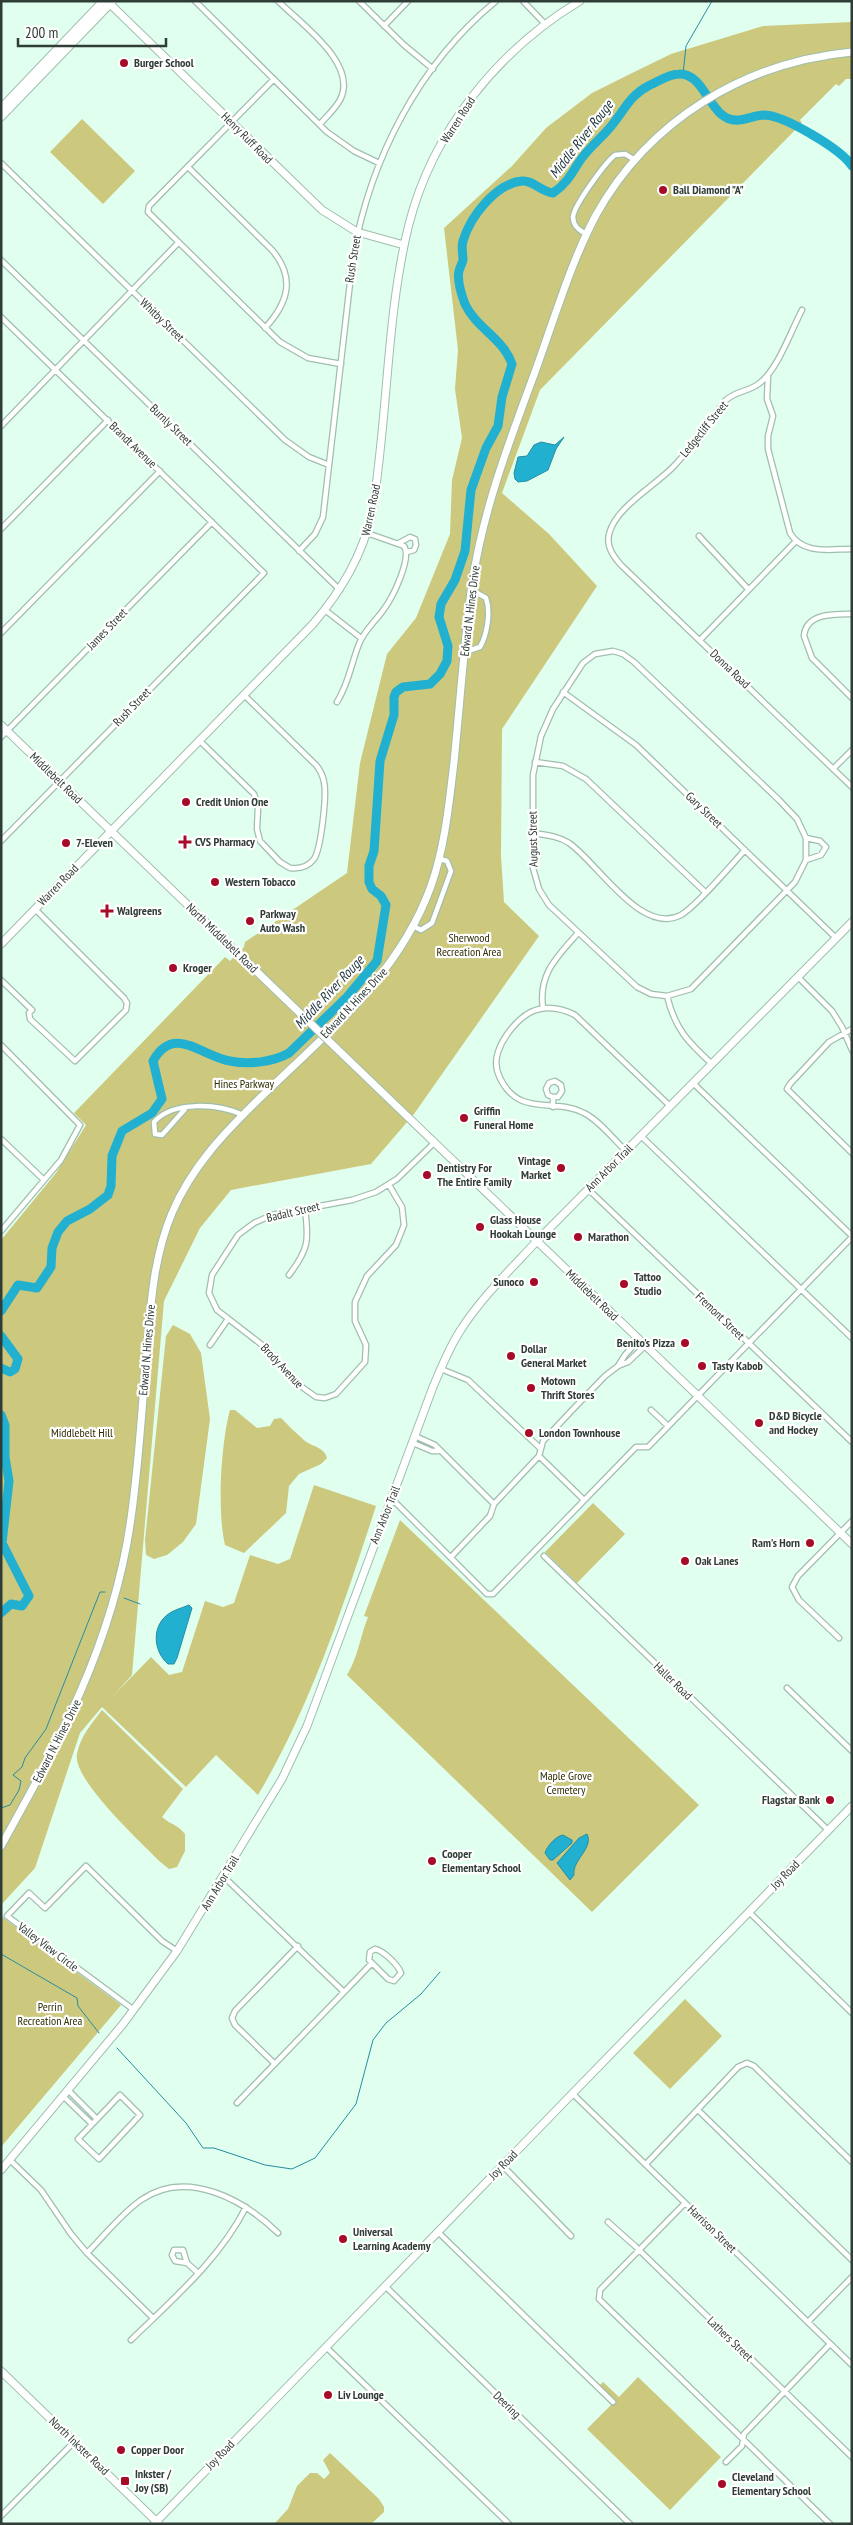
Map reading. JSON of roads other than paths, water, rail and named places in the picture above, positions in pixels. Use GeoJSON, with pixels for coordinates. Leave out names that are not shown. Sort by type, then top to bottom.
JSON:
{"type":"FeatureCollection","features":[{"type":"Feature","properties":{"kind":"street"},"geometry":{"type":"LineString","coordinates":[[195,1],[320,124],[347,147],[379,163]]}},
{"type":"Feature","properties":{"kind":"street"},"geometry":{"type":"LineString","coordinates":[[278,1],[335,58],[343,71],[344,87],[340,100],[320,124]]}},
{"type":"Feature","properties":{"kind":"street"},"geometry":{"type":"LineString","coordinates":[[359,1],[433,69]]}},
{"type":"Feature","properties":{"kind":"street"},"geometry":{"type":"LineString","coordinates":[[384,26],[408,1]]}},
{"type":"Feature","properties":{"kind":"street","name":"Rush Street"},"geometry":{"type":"LineString","coordinates":[[299,551],[315,534],[322,521],[357,232],[379,163],[404,112],[433,69],[470,25],[496,1]]}},
{"type":"Feature","properties":{"kind":"street"},"geometry":{"type":"LineString","coordinates":[[523,1],[545,24]]}},
{"type":"Feature","properties":{"kind":"street","name":"Warren Road"},"geometry":{"type":"LineString","coordinates":[[3,940],[244,695],[325,610],[340,590],[356,562],[367,533],[376,486],[404,245],[413,211],[426,176],[455,122],[477,91],[500,64],[545,24],[580,1]]}},
{"type":"Feature","properties":{"kind":"street"},"geometry":{"type":"LineString","coordinates":[[1,108],[108,2]]}},
{"type":"Feature","properties":{"kind":"street","name":"Henry Ruff Road"},"geometry":{"type":"LineString","coordinates":[[108,2],[310,200],[336,220],[357,232],[404,245]]}},
{"type":"Feature","properties":{"kind":"street"},"geometry":{"type":"LineString","coordinates":[[1,117],[81,29]]}},
{"type":"Feature","properties":{"kind":"street","name":"Edward N. Hines Drive"},"geometry":{"type":"LineString","coordinates":[[1,1846],[75,1708],[94,1662],[114,1601],[131,1521],[152,1284],[162,1240],[183,1192],[201,1162],[243,1114],[371,989],[395,957],[413,926],[430,887],[440,858],[448,814],[472,590],[479,543],[490,496],[587,234],[606,198],[635,160],[667,127],[700,102],[718,92],[778,66],[804,59],[852,52]]}},
{"type":"Feature","properties":{"kind":"street"},"geometry":{"type":"LineString","coordinates":[[274,79],[149,206],[148,210],[150,216],[280,342],[299,354],[316,360],[341,364]]}},
{"type":"Feature","properties":{"kind":"street"},"geometry":{"type":"LineString","coordinates":[[587,234],[579,230],[574,223],[573,215],[582,199],[614,155],[625,154],[635,160]]}},
{"type":"Feature","properties":{"kind":"street","name":"Whitby Street"},"geometry":{"type":"LineString","coordinates":[[1,163],[285,440],[309,457],[330,465]]}},
{"type":"Feature","properties":{"kind":"street"},"geometry":{"type":"LineString","coordinates":[[188,167],[272,250],[281,263],[287,280],[285,297],[279,313],[265,328]]}},
{"type":"Feature","properties":{"kind":"street"},"geometry":{"type":"LineString","coordinates":[[1,426],[178,243]]}},
{"type":"Feature","properties":{"kind":"street","name":"Burnly Street"},"geometry":{"type":"LineString","coordinates":[[1,260],[340,590]]}},
{"type":"Feature","properties":{"kind":"street","name":"Ledgecliff Street"},"geometry":{"type":"LineString","coordinates":[[610,550],[609,532],[617,517],[673,467],[730,396],[750,390],[768,376],[802,310]]}},
{"type":"Feature","properties":{"kind":"street","name":"Brandt Avenue"},"geometry":{"type":"LineString","coordinates":[[2,319],[264,573]]}},
{"type":"Feature","properties":{"kind":"street"},"geometry":{"type":"LineString","coordinates":[[768,376],[767,399],[773,416],[768,436],[768,450],[788,528],[796,541],[811,549],[852,549]]}},
{"type":"Feature","properties":{"kind":"street"},"geometry":{"type":"LineString","coordinates":[[1,530],[108,420]]}},
{"type":"Feature","properties":{"kind":"street"},"geometry":{"type":"LineString","coordinates":[[1,633],[160,471]]}},
{"type":"Feature","properties":{"kind":"street","name":"James Street"},"geometry":{"type":"LineString","coordinates":[[1,737],[212,522]]}},
{"type":"Feature","properties":{"kind":"street"},"geometry":{"type":"LineString","coordinates":[[337,702],[348,683],[361,638],[390,600],[407,552],[404,546],[399,543],[367,533]]}},
{"type":"Feature","properties":{"kind":"street"},"geometry":{"type":"LineString","coordinates":[[700,536],[748,589]]}},
{"type":"Feature","properties":{"kind":"street"},"geometry":{"type":"LineString","coordinates":[[399,543],[410,537],[415,539],[416,545],[414,550],[407,552]]}},
{"type":"Feature","properties":{"kind":"street"},"geometry":{"type":"LineString","coordinates":[[700,640],[796,541]]}},
{"type":"Feature","properties":{"kind":"street","name":"Donna Road"},"geometry":{"type":"LineString","coordinates":[[610,550],[621,565],[852,787]]}},
{"type":"Feature","properties":{"kind":"street","name":"Rush Street"},"geometry":{"type":"LineString","coordinates":[[1,841],[264,573]]}},
{"type":"Feature","properties":{"kind":"street"},"geometry":{"type":"LineString","coordinates":[[465,652],[480,647],[487,623],[488,604],[486,598],[472,590]]}},
{"type":"Feature","properties":{"kind":"street"},"geometry":{"type":"LineString","coordinates":[[325,610],[361,638]]}},
{"type":"Feature","properties":{"kind":"street"},"geometry":{"type":"LineString","coordinates":[[852,614],[833,614],[818,618],[808,624],[804,633],[804,641],[812,658],[852,698]]}},
{"type":"Feature","properties":{"kind":"street","name":"August Street"},"geometry":{"type":"LineString","coordinates":[[667,996],[651,994],[636,987],[578,933],[549,905],[539,889],[533,868],[535,762],[545,725],[563,692],[586,660],[595,654],[607,652],[623,654],[634,662],[779,800],[797,819],[806,838]]}},
{"type":"Feature","properties":{"kind":"street","name":"Gary Street"},"geometry":{"type":"LineString","coordinates":[[563,692],[636,745],[836,938]]}},
{"type":"Feature","properties":{"kind":"street"},"geometry":{"type":"LineString","coordinates":[[199,740],[254,794],[258,807],[259,838],[267,850],[285,866],[298,868],[311,862],[317,853],[325,790],[321,772],[244,695]]}},
{"type":"Feature","properties":{"kind":"street","name":"Middlebelt Road"},"geometry":{"type":"LineString","coordinates":[[1,725],[111,830]]}},
{"type":"Feature","properties":{"kind":"street"},"geometry":{"type":"LineString","coordinates":[[833,769],[852,750]]}},
{"type":"Feature","properties":{"kind":"street"},"geometry":{"type":"LineString","coordinates":[[535,762],[563,766],[586,779],[705,892]]}},
{"type":"Feature","properties":{"kind":"street","name":"North Middlebelt Road"},"geometry":{"type":"LineString","coordinates":[[111,830],[333,1045]]}},
{"type":"Feature","properties":{"kind":"street"},"geometry":{"type":"LineString","coordinates":[[533,833],[554,836],[571,844],[639,910],[651,917],[665,919],[678,916],[705,892],[746,850]]}},
{"type":"Feature","properties":{"kind":"street"},"geometry":{"type":"LineString","coordinates":[[712,1064],[680,1032],[672,1017],[667,996],[683,993],[696,984],[788,891],[799,876],[806,860],[806,838],[820,841],[826,848],[822,856],[806,860]]}},
{"type":"Feature","properties":{"kind":"street"},"geometry":{"type":"LineString","coordinates":[[413,926],[421,930],[432,923],[452,871],[447,862],[440,858]]}},
{"type":"Feature","properties":{"kind":"street"},"geometry":{"type":"LineString","coordinates":[[1,980],[32,1010],[29,1013],[30,1019],[74,1061],[81,1057],[126,1010],[127,1003],[35,909]]}},
{"type":"Feature","properties":{"kind":"street","name":"Ann Arbor Trail"},"geometry":{"type":"LineString","coordinates":[[1,2170],[134,2010],[177,1951],[224,1877],[296,1754],[441,1369],[455,1339],[477,1306],[536,1242],[852,922]]}},
{"type":"Feature","properties":{"kind":"street"},"geometry":{"type":"LineString","coordinates":[[543,1008],[542,985],[547,970],[554,959],[578,933]]}},
{"type":"Feature","properties":{"kind":"street"},"geometry":{"type":"LineString","coordinates":[[798,977],[832,1011],[852,1050]]}},
{"type":"Feature","properties":{"kind":"street"},"geometry":{"type":"LineString","coordinates":[[626,1151],[587,1114],[572,1108],[527,1104],[519,1099],[502,1082],[497,1071],[496,1062],[500,1047],[518,1021],[531,1012],[543,1008],[562,1009],[579,1018],[670,1106]]}},
{"type":"Feature","properties":{"kind":"street"},"geometry":{"type":"LineString","coordinates":[[852,1029],[829,1042],[787,1089],[852,1153]]}},
{"type":"Feature","properties":{"kind":"street"},"geometry":{"type":"LineString","coordinates":[[1,1045],[80,1124],[61,1160],[1,1231]]}},
{"type":"Feature","properties":{"kind":"street","name":"Middlebelt Road"},"geometry":{"type":"LineString","coordinates":[[333,1045],[852,1544]]}},
{"type":"Feature","properties":{"kind":"street"},"geometry":{"type":"LineString","coordinates":[[392,1499],[487,1594],[491,1595],[636,1447],[648,1447],[852,1237],[693,1083]]}},
{"type":"Feature","properties":{"kind":"street"},"geometry":{"type":"LineString","coordinates":[[552,1107],[553,1097]]}},
{"type":"Feature","properties":{"kind":"street"},"geometry":{"type":"LineString","coordinates":[[186,1108],[168,1130],[162,1134],[155,1134],[154,1122],[161,1114],[186,1108],[227,1108],[243,1114]]}},
{"type":"Feature","properties":{"kind":"street"},"geometry":{"type":"LineString","coordinates":[[641,1136],[852,1338]]}},
{"type":"Feature","properties":{"kind":"street"},"geometry":{"type":"LineString","coordinates":[[1,1139],[44,1180]]}},
{"type":"Feature","properties":{"kind":"street","name":"Badalt Street"},"geometry":{"type":"LineString","coordinates":[[228,1319],[214,1306],[209,1287],[212,1275],[233,1242],[245,1229],[261,1219],[362,1198],[390,1185],[434,1143]]}},
{"type":"Feature","properties":{"kind":"street","name":"Brody Avenue"},"geometry":{"type":"LineString","coordinates":[[228,1319],[266,1348],[310,1394],[324,1398],[340,1391],[362,1367],[367,1357],[366,1345],[354,1315],[354,1302],[367,1276],[396,1245],[403,1230],[402,1207],[390,1185]]}},
{"type":"Feature","properties":{"kind":"street","name":"Fremont Street"},"geometry":{"type":"LineString","coordinates":[[588,1189],[852,1442]]}},
{"type":"Feature","properties":{"kind":"street"},"geometry":{"type":"LineString","coordinates":[[289,1275],[302,1259],[307,1248],[309,1234],[304,1209]]}},
{"type":"Feature","properties":{"kind":"street"},"geometry":{"type":"LineString","coordinates":[[210,1345],[228,1319]]}},
{"type":"Feature","properties":{"kind":"street"},"geometry":{"type":"LineString","coordinates":[[451,1557],[490,1516],[494,1504],[539,1456],[543,1441],[618,1366],[625,1355],[642,1343]]}},
{"type":"Feature","properties":{"kind":"street"},"geometry":{"type":"LineString","coordinates":[[441,1369],[468,1380],[540,1448]]}},
{"type":"Feature","properties":{"kind":"street"},"geometry":{"type":"LineString","coordinates":[[652,1410],[668,1426]]}},
{"type":"Feature","properties":{"kind":"street"},"geometry":{"type":"LineString","coordinates":[[414,1439],[432,1451],[439,1451],[494,1504]]}},
{"type":"Feature","properties":{"kind":"street"},"geometry":{"type":"LineString","coordinates":[[539,1456],[584,1500]]}},
{"type":"Feature","properties":{"kind":"street"},"geometry":{"type":"LineString","coordinates":[[839,1638],[799,1600],[792,1587],[798,1576],[852,1521]]}},
{"type":"Feature","properties":{"kind":"street","name":"Haller Road"},"geometry":{"type":"LineString","coordinates":[[544,1556],[828,1830]]}},
{"type":"Feature","properties":{"kind":"street"},"geometry":{"type":"LineString","coordinates":[[786,1688],[852,1751]]}},
{"type":"Feature","properties":{"kind":"street","name":"Joy Road"},"geometry":{"type":"LineString","coordinates":[[156,2523],[852,1806]]}},
{"type":"Feature","properties":{"kind":"street","name":"Valley View Circle"},"geometry":{"type":"LineString","coordinates":[[134,2010],[7,1916],[29,1893],[45,1908],[86,1866],[162,1941],[177,1951]]}},
{"type":"Feature","properties":{"kind":"street"},"geometry":{"type":"LineString","coordinates":[[224,1877],[344,1992]]}},
{"type":"Feature","properties":{"kind":"street"},"geometry":{"type":"LineString","coordinates":[[749,1912],[852,2013]]}},
{"type":"Feature","properties":{"kind":"street"},"geometry":{"type":"LineString","coordinates":[[274,2064],[235,2025],[232,2016],[234,2011],[298,1946]]}},
{"type":"Feature","properties":{"kind":"street"},"geometry":{"type":"LineString","coordinates":[[379,1950],[398,1968],[400,1976],[396,1980],[390,1980],[372,1963],[368,1958],[370,1952],[379,1950]]}},
{"type":"Feature","properties":{"kind":"street"},"geometry":{"type":"LineString","coordinates":[[237,2103],[372,1963]]}},
{"type":"Feature","properties":{"kind":"street"},"geometry":{"type":"LineString","coordinates":[[646,2164],[738,2067],[747,2063],[852,2162]]}},
{"type":"Feature","properties":{"kind":"street"},"geometry":{"type":"LineString","coordinates":[[66,2093],[97,2119]]}},
{"type":"Feature","properties":{"kind":"street"},"geometry":{"type":"LineString","coordinates":[[66,2093],[92,2124]]}},
{"type":"Feature","properties":{"kind":"street","name":"Harrison Street"},"geometry":{"type":"LineString","coordinates":[[573,2094],[852,2365]]}},
{"type":"Feature","properties":{"kind":"street"},"geometry":{"type":"LineString","coordinates":[[120,2095],[140,2115],[99,2159],[78,2139],[97,2119],[120,2095]]}},
{"type":"Feature","properties":{"kind":"street"},"geometry":{"type":"LineString","coordinates":[[698,2110],[852,2260]]}},
{"type":"Feature","properties":{"kind":"street"},"geometry":{"type":"LineString","coordinates":[[10,2160],[41,2190],[87,2254],[153,2318]]}},
{"type":"Feature","properties":{"kind":"street"},"geometry":{"type":"LineString","coordinates":[[502,2166],[571,2236]]}},
{"type":"Feature","properties":{"kind":"street"},"geometry":{"type":"LineString","coordinates":[[87,2254],[134,2205],[161,2190],[182,2187],[201,2189],[226,2197],[246,2207],[278,2233]]}},
{"type":"Feature","properties":{"kind":"street"},"geometry":{"type":"LineString","coordinates":[[685,2202],[599,2292],[599,2298],[830,2524]]}},
{"type":"Feature","properties":{"kind":"street"},"geometry":{"type":"LineString","coordinates":[[131,2340],[226,2241],[246,2207]]}},
{"type":"Feature","properties":{"kind":"street","name":"Lathers Street"},"geometry":{"type":"LineString","coordinates":[[608,2222],[852,2457]]}},
{"type":"Feature","properties":{"kind":"street"},"geometry":{"type":"LineString","coordinates":[[438,2232],[613,2402]]}},
{"type":"Feature","properties":{"kind":"street"},"geometry":{"type":"LineString","coordinates":[[187,2263],[197,2272]]}},
{"type":"Feature","properties":{"kind":"street"},"geometry":{"type":"LineString","coordinates":[[808,2322],[852,2277]]}},
{"type":"Feature","properties":{"kind":"street","name":"Deering"},"geometry":{"type":"LineString","coordinates":[[385,2286],[630,2524]]}},
{"type":"Feature","properties":{"kind":"street"},"geometry":{"type":"LineString","coordinates":[[726,2462],[742,2446],[744,2434],[830,2344]]}},
{"type":"Feature","properties":{"kind":"street"},"geometry":{"type":"LineString","coordinates":[[326,2347],[509,2524]]}},
{"type":"Feature","properties":{"kind":"street","name":"North Inkster Road"},"geometry":{"type":"LineString","coordinates":[[1,2371],[156,2523]]}},
{"type":"Feature","properties":{"kind":"street"},"geometry":{"type":"LineString","coordinates":[[1,2516],[74,2442]]}},
{"type":"Feature","properties":{"kind":"street"},"geometry":{"type":"LineString","coordinates":[[1,2508],[6,2512]]}},
{"type":"Feature","properties":{"kind":"water"},"geometry":{"type":"Polygon","coordinates":[[[564,437],[556,449],[548,470],[527,481],[518,482],[515,479],[514,473],[518,457],[527,456],[534,445],[541,442],[555,445],[564,437]]]}},
{"type":"Feature","properties":{"kind":"water"},"geometry":{"type":"Polygon","coordinates":[[[189,1605],[192,1608],[177,1658],[174,1664],[168,1664],[157,1647],[158,1626],[169,1613],[189,1605]]]}},
{"type":"Feature","properties":{"kind":"water"},"geometry":{"type":"Polygon","coordinates":[[[587,1834],[588,1844],[576,1864],[574,1875],[570,1880],[557,1863],[579,1838],[587,1834]]]}},
{"type":"Feature","properties":{"kind":"water"},"geometry":{"type":"Polygon","coordinates":[[[563,1835],[572,1840],[572,1843],[553,1860],[550,1860],[545,1853],[546,1850],[555,1839],[563,1835]]]}},
{"type":"Feature","properties":{"kind":"waterway"},"geometry":{"type":"LineString","coordinates":[[683,74],[686,46],[712,1]]}},
{"type":"Feature","properties":{"kind":"waterway","name":"Middle River Rouge"},"geometry":{"type":"LineString","coordinates":[[1,1311],[18,1285],[37,1288],[51,1267],[52,1248],[58,1232],[67,1221],[90,1209],[108,1195],[111,1186],[112,1156],[122,1131],[152,1113],[162,1099],[153,1061],[161,1050],[170,1044],[179,1043],[189,1045],[220,1058],[245,1063],[268,1061],[283,1056],[289,1053],[347,997],[377,961],[386,905],[381,896],[372,889],[369,882],[369,866],[374,851],[380,761],[394,715],[394,697],[396,692],[403,687],[430,684],[440,674],[447,661],[448,646],[439,617],[441,604],[455,580],[465,551],[471,490],[486,448],[498,426],[502,397],[512,364],[502,347],[470,312],[465,304],[460,288],[459,270],[463,260],[462,243],[478,212],[494,195],[512,183],[526,181],[545,191],[553,193],[558,190],[583,157],[638,93],[650,85],[675,74],[688,76],[696,81],[714,106],[729,119],[739,120],[765,115],[785,121],[812,134],[837,151],[852,166]]}},
{"type":"Feature","properties":{"kind":"waterway","name":"Middle River Rouge"},"geometry":{"type":"LineString","coordinates":[[1,1336],[18,1359],[15,1369],[10,1372],[1,1368]]}},
{"type":"Feature","properties":{"kind":"waterway","name":"Middle River Rouge"},"geometry":{"type":"LineString","coordinates":[[1,1415],[5,1425],[5,1457],[9,1481],[2,1543],[29,1596],[22,1606],[11,1604],[1,1613]]}},
{"type":"Feature","properties":{"kind":"waterway"},"geometry":{"type":"LineString","coordinates":[[1,1808],[10,1805],[19,1790],[21,1781],[13,1775],[22,1767],[25,1758],[46,1729],[100,1592],[105,1592]]}},
{"type":"Feature","properties":{"kind":"waterway"},"geometry":{"type":"LineString","coordinates":[[124,1598],[140,1604]]}},
{"type":"Feature","properties":{"kind":"waterway"},"geometry":{"type":"LineString","coordinates":[[1,1954],[77,1998],[78,2006],[99,2033]]}},
{"type":"Feature","properties":{"kind":"waterway"},"geometry":{"type":"LineString","coordinates":[[117,2048],[186,2123],[203,2148],[214,2148],[265,2165],[292,2169],[315,2158],[356,2104],[373,2040],[386,2023],[421,1994],[440,1972]]}},
{"type":"Feature","properties":{"kind":"place","name":"Burger School"},"geometry":{"type":"Point","coordinates":[124,63]}},
{"type":"Feature","properties":{"kind":"place","name":"Ball Diamond \"A\""},"geometry":{"type":"Point","coordinates":[663,190]}},
{"type":"Feature","properties":{"kind":"place","name":"Credit Union One"},"geometry":{"type":"Point","coordinates":[186,802]}},
{"type":"Feature","properties":{"kind":"place","name":"CVS Pharmacy"},"geometry":{"type":"Point","coordinates":[185,842]}},
{"type":"Feature","properties":{"kind":"place","name":"7-Eleven"},"geometry":{"type":"Point","coordinates":[66,843]}},
{"type":"Feature","properties":{"kind":"place","name":"Western Tobacco"},"geometry":{"type":"Point","coordinates":[215,882]}},
{"type":"Feature","properties":{"kind":"place","name":"Walgreens"},"geometry":{"type":"Point","coordinates":[107,911]}},
{"type":"Feature","properties":{"kind":"place","name":"Parkway Auto Wash"},"geometry":{"type":"Point","coordinates":[250,921]}},
{"type":"Feature","properties":{"kind":"place","name":"Kroger"},"geometry":{"type":"Point","coordinates":[173,968]}},
{"type":"Feature","properties":{"kind":"place","name":"Griffin Funeral Home"},"geometry":{"type":"Point","coordinates":[464,1118]}},
{"type":"Feature","properties":{"kind":"place","name":"Vintage Market"},"geometry":{"type":"Point","coordinates":[561,1168]}},
{"type":"Feature","properties":{"kind":"place","name":"Dentistry For The Entire Family"},"geometry":{"type":"Point","coordinates":[427,1175]}},
{"type":"Feature","properties":{"kind":"place","name":"Glass House Hookah Lounge"},"geometry":{"type":"Point","coordinates":[480,1227]}},
{"type":"Feature","properties":{"kind":"place","name":"Marathon"},"geometry":{"type":"Point","coordinates":[578,1237]}},
{"type":"Feature","properties":{"kind":"place","name":"Sunoco"},"geometry":{"type":"Point","coordinates":[534,1282]}},
{"type":"Feature","properties":{"kind":"place","name":"Tattoo Studio"},"geometry":{"type":"Point","coordinates":[624,1284]}},
{"type":"Feature","properties":{"kind":"place","name":"Benito's Pizza"},"geometry":{"type":"Point","coordinates":[685,1343]}},
{"type":"Feature","properties":{"kind":"place","name":"Dollar General Market"},"geometry":{"type":"Point","coordinates":[511,1356]}},
{"type":"Feature","properties":{"kind":"place","name":"Tasty Kabob"},"geometry":{"type":"Point","coordinates":[702,1366]}},
{"type":"Feature","properties":{"kind":"place","name":"Motown Thrift Stores"},"geometry":{"type":"Point","coordinates":[531,1388]}},
{"type":"Feature","properties":{"kind":"place","name":"D&D Bicycle and Hockey"},"geometry":{"type":"Point","coordinates":[759,1423]}},
{"type":"Feature","properties":{"kind":"place","name":"London Townhouse"},"geometry":{"type":"Point","coordinates":[529,1433]}},
{"type":"Feature","properties":{"kind":"place","name":"Ram's Horn"},"geometry":{"type":"Point","coordinates":[810,1543]}},
{"type":"Feature","properties":{"kind":"place","name":"Oak Lanes"},"geometry":{"type":"Point","coordinates":[685,1561]}},
{"type":"Feature","properties":{"kind":"place","name":"Flagstar Bank"},"geometry":{"type":"Point","coordinates":[830,1800]}},
{"type":"Feature","properties":{"kind":"place","name":"Cooper Elementary School"},"geometry":{"type":"Point","coordinates":[432,1861]}},
{"type":"Feature","properties":{"kind":"place","name":"Universal Learning Academy"},"geometry":{"type":"Point","coordinates":[343,2239]}},
{"type":"Feature","properties":{"kind":"place","name":"Liv Lounge"},"geometry":{"type":"Point","coordinates":[328,2395]}},
{"type":"Feature","properties":{"kind":"place","name":"Copper Door"},"geometry":{"type":"Point","coordinates":[121,2450]}},
{"type":"Feature","properties":{"kind":"place","name":"Inkster / Joy (SB)"},"geometry":{"type":"Point","coordinates":[125,2481]}},
{"type":"Feature","properties":{"kind":"place","name":"Cleveland Elementary School"},"geometry":{"type":"Point","coordinates":[722,2484]}},
{"type":"Feature","properties":{"kind":"park label","name":"Sherwood Recreation Area"},"geometry":{"type":"Point","coordinates":[469,945]}},
{"type":"Feature","properties":{"kind":"park label","name":"Hines Parkway"},"geometry":{"type":"Point","coordinates":[244,1084]}},
{"type":"Feature","properties":{"kind":"park label","name":"Middlebelt Hill"},"geometry":{"type":"Point","coordinates":[82,1433]}},
{"type":"Feature","properties":{"kind":"park label","name":"Maple Grove Cemetery"},"geometry":{"type":"Point","coordinates":[566,1783]}},
{"type":"Feature","properties":{"kind":"park label","name":"Perrin Recreation Area"},"geometry":{"type":"Point","coordinates":[50,2014]}}]}
